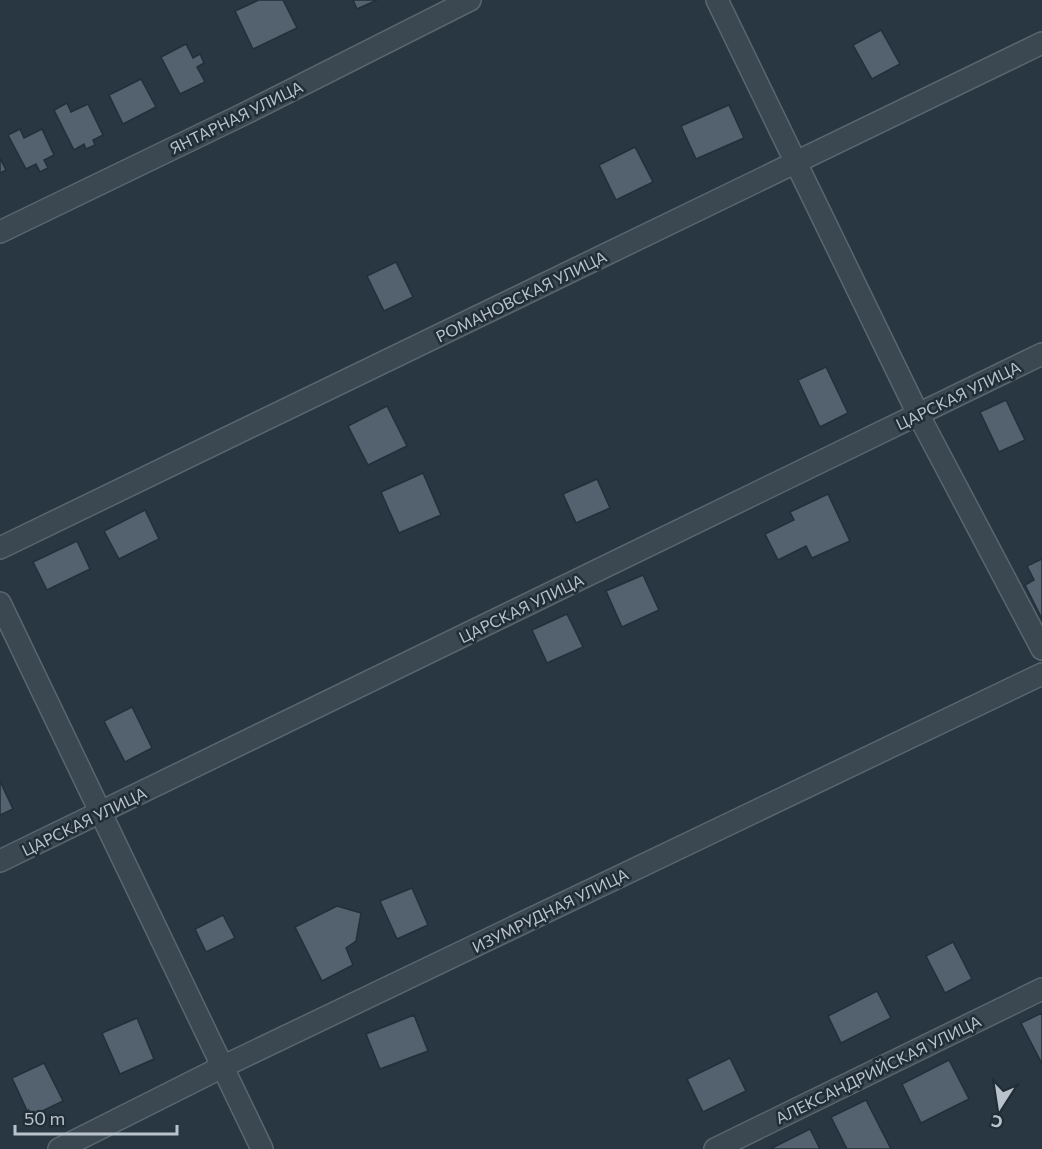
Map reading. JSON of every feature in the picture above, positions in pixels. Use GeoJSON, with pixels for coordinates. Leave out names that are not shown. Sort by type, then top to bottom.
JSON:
{"type":"FeatureCollection","features":[{"type":"Feature","properties":{"kind":"street","name":"ЯНТАРНАЯ УЛИЦА"},"geometry":{"type":"LineString","coordinates":[[0,232],[244,114],[470,0]]}},
{"type":"Feature","properties":{"kind":"street"},"geometry":{"type":"LineString","coordinates":[[717,0],[918,414],[1042,649]]}},
{"type":"Feature","properties":{"kind":"street","name":"РОМАНОВСКАЯ УЛИЦА"},"geometry":{"type":"LineString","coordinates":[[0,548],[1042,43]]}},
{"type":"Feature","properties":{"kind":"street","name":"ЦАРСКАЯ УЛИЦА"},"geometry":{"type":"LineString","coordinates":[[0,861],[1042,354]]}},
{"type":"Feature","properties":{"kind":"street"},"geometry":{"type":"LineString","coordinates":[[0,603],[262,1149]]}},
{"type":"Feature","properties":{"kind":"street","name":"ИЗУМРУДНАЯ УЛИЦА"},"geometry":{"type":"LineString","coordinates":[[58,1149],[222,1067],[1042,674]]}},
{"type":"Feature","properties":{"kind":"street","name":"АЛЕКСАНДРИЙСКАЯ УЛИЦА"},"geometry":{"type":"LineString","coordinates":[[715,1149],[1042,989]]}},
{"type":"Feature","properties":{"kind":"building"},"geometry":{"type":"Polygon","coordinates":[[[259,0],[283,0],[297,28],[253,49],[235,11],[259,0]]]}},
{"type":"Feature","properties":{"kind":"building"},"geometry":{"type":"Polygon","coordinates":[[[353,0],[377,0],[357,9],[353,0]]]}},
{"type":"Feature","properties":{"kind":"building"},"geometry":{"type":"Polygon","coordinates":[[[881,30],[900,64],[872,79],[853,45],[881,30]]]}},
{"type":"Feature","properties":{"kind":"building"},"geometry":{"type":"Polygon","coordinates":[[[186,44],[193,58],[200,54],[204,63],[197,67],[205,82],[180,94],[161,57],[186,44]]]}},
{"type":"Feature","properties":{"kind":"building"},"geometry":{"type":"Polygon","coordinates":[[[141,79],[156,107],[123,124],[109,95],[141,79]]]}},
{"type":"Feature","properties":{"kind":"building"},"geometry":{"type":"Polygon","coordinates":[[[67,103],[71,112],[88,104],[103,135],[93,140],[95,145],[86,149],[84,144],[74,150],[54,110],[67,103]]]}},
{"type":"Feature","properties":{"kind":"building"},"geometry":{"type":"Polygon","coordinates":[[[729,105],[744,138],[696,159],[681,126],[729,105]]]}},
{"type":"Feature","properties":{"kind":"building"},"geometry":{"type":"Polygon","coordinates":[[[20,129],[24,138],[42,129],[54,155],[44,160],[48,168],[40,172],[36,164],[26,169],[8,135],[20,129]]]}},
{"type":"Feature","properties":{"kind":"building"},"geometry":{"type":"Polygon","coordinates":[[[635,147],[653,182],[616,200],[599,165],[635,147]]]}},
{"type":"Feature","properties":{"kind":"building"},"geometry":{"type":"Polygon","coordinates":[[[0,158],[6,170],[0,173],[0,158]]]}},
{"type":"Feature","properties":{"kind":"building"},"geometry":{"type":"Polygon","coordinates":[[[396,262],[413,297],[384,311],[367,276],[396,262]]]}},
{"type":"Feature","properties":{"kind":"building"},"geometry":{"type":"Polygon","coordinates":[[[826,367],[848,413],[820,427],[798,380],[826,367]]]}},
{"type":"Feature","properties":{"kind":"building"},"geometry":{"type":"Polygon","coordinates":[[[1006,400],[1025,440],[999,452],[980,412],[1006,400]]]}},
{"type":"Feature","properties":{"kind":"building"},"geometry":{"type":"Polygon","coordinates":[[[387,406],[407,446],[368,465],[348,426],[387,406]]]}},
{"type":"Feature","properties":{"kind":"building"},"geometry":{"type":"Polygon","coordinates":[[[423,473],[441,515],[399,533],[381,492],[423,473]]]}},
{"type":"Feature","properties":{"kind":"building"},"geometry":{"type":"Polygon","coordinates":[[[597,479],[610,508],[576,523],[563,494],[597,479]]]}},
{"type":"Feature","properties":{"kind":"building"},"geometry":{"type":"Polygon","coordinates":[[[828,494],[850,541],[812,558],[806,546],[778,560],[765,534],[794,520],[790,512],[828,494]]]}},
{"type":"Feature","properties":{"kind":"building"},"geometry":{"type":"Polygon","coordinates":[[[145,510],[159,539],[119,559],[104,531],[145,510]]]}},
{"type":"Feature","properties":{"kind":"building"},"geometry":{"type":"Polygon","coordinates":[[[77,541],[90,569],[47,590],[33,562],[77,541]]]}},
{"type":"Feature","properties":{"kind":"building"},"geometry":{"type":"Polygon","coordinates":[[[1042,559],[1042,619],[1025,585],[1034,580],[1027,566],[1042,559]]]}},
{"type":"Feature","properties":{"kind":"building"},"geometry":{"type":"Polygon","coordinates":[[[643,575],[659,610],[622,627],[606,591],[643,575]]]}},
{"type":"Feature","properties":{"kind":"building"},"geometry":{"type":"Polygon","coordinates":[[[567,614],[583,647],[547,663],[532,630],[567,614]]]}},
{"type":"Feature","properties":{"kind":"building"},"geometry":{"type":"Polygon","coordinates":[[[132,707],[152,748],[125,762],[104,721],[132,707]]]}},
{"type":"Feature","properties":{"kind":"building"},"geometry":{"type":"Polygon","coordinates":[[[0,781],[13,809],[0,815],[0,781]]]}},
{"type":"Feature","properties":{"kind":"building"},"geometry":{"type":"Polygon","coordinates":[[[412,888],[428,925],[397,939],[380,901],[412,888]]]}},
{"type":"Feature","properties":{"kind":"building"},"geometry":{"type":"Polygon","coordinates":[[[337,906],[361,913],[356,941],[346,948],[353,965],[322,981],[295,927],[337,906]]]}},
{"type":"Feature","properties":{"kind":"building"},"geometry":{"type":"Polygon","coordinates":[[[223,915],[235,938],[206,952],[195,929],[223,915]]]}},
{"type":"Feature","properties":{"kind":"building"},"geometry":{"type":"Polygon","coordinates":[[[953,942],[972,979],[945,993],[926,956],[953,942]]]}},
{"type":"Feature","properties":{"kind":"building"},"geometry":{"type":"Polygon","coordinates":[[[877,991],[891,1018],[841,1043],[828,1016],[877,991]]]}},
{"type":"Feature","properties":{"kind":"building"},"geometry":{"type":"Polygon","coordinates":[[[1042,1013],[1042,1064],[1021,1023],[1042,1013]]]}},
{"type":"Feature","properties":{"kind":"building"},"geometry":{"type":"Polygon","coordinates":[[[414,1015],[428,1051],[380,1069],[366,1034],[414,1015]]]}},
{"type":"Feature","properties":{"kind":"building"},"geometry":{"type":"Polygon","coordinates":[[[137,1018],[154,1059],[120,1074],[102,1033],[137,1018]]]}},
{"type":"Feature","properties":{"kind":"building"},"geometry":{"type":"Polygon","coordinates":[[[730,1058],[746,1091],[703,1112],[687,1079],[730,1058]]]}},
{"type":"Feature","properties":{"kind":"building"},"geometry":{"type":"Polygon","coordinates":[[[949,1060],[969,1099],[921,1123],[902,1084],[949,1060]]]}},
{"type":"Feature","properties":{"kind":"building"},"geometry":{"type":"Polygon","coordinates":[[[44,1063],[63,1101],[30,1117],[12,1078],[44,1063]]]}},
{"type":"Feature","properties":{"kind":"building"},"geometry":{"type":"Polygon","coordinates":[[[866,1100],[891,1149],[847,1149],[831,1117],[866,1100]]]}},
{"type":"Feature","properties":{"kind":"building"},"geometry":{"type":"Polygon","coordinates":[[[810,1129],[820,1149],[770,1149],[810,1129]]]}}]}
